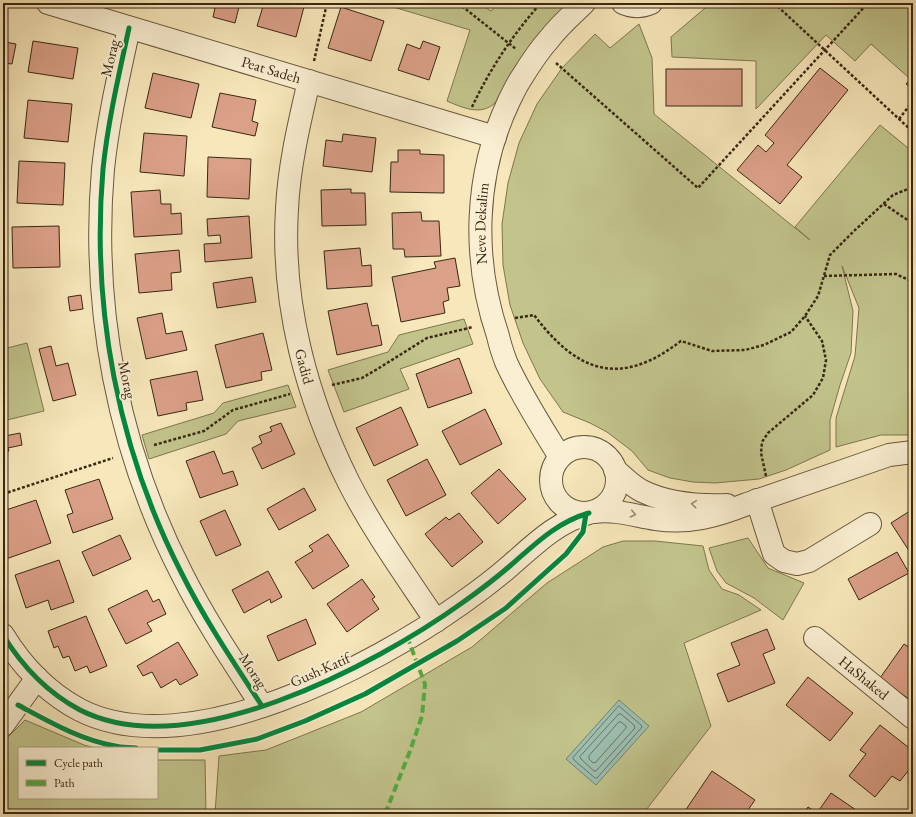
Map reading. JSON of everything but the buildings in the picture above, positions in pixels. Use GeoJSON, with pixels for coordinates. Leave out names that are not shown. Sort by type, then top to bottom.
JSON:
{"type":"FeatureCollection","features":[{"type":"Feature","properties":{"kind":"street","name":"Peat Sadeh"},"geometry":{"type":"LineString","coordinates":[[48,3],[495,137]]}},
{"type":"Feature","properties":{"kind":"street","name":"Neve Dekalim"},"geometry":{"type":"LineString","coordinates":[[560,456],[530,409],[506,361],[493,322],[481,263],[480,214],[486,167],[495,137],[500,121],[521,78],[550,38],[584,3]]}},
{"type":"Feature","properties":{"kind":"street"},"geometry":{"type":"LineString","coordinates":[[623,3],[633,6],[651,3]]}},
{"type":"Feature","properties":{"kind":"street","name":"Morag"},"geometry":{"type":"LineString","coordinates":[[130,28],[113,100],[104,169],[100,237],[103,305],[112,373],[132,451],[151,507],[181,573],[218,639],[262,706]]}},
{"type":"Feature","properties":{"kind":"street","name":"Gadid"},"geometry":{"type":"LineString","coordinates":[[309,81],[293,156],[287,210],[287,269],[294,326],[311,389],[326,433],[349,484],[376,531],[436,621]]}},
{"type":"Feature","properties":{"kind":"street"},"geometry":{"type":"LineString","coordinates":[[592,512],[604,507],[613,495],[617,480],[615,470],[608,456],[594,449],[584,447],[573,449],[560,456],[554,465],[551,475],[552,491],[557,500],[564,507],[573,512],[592,512],[605,510],[618,511],[655,519],[686,521],[704,519],[724,513],[889,455],[913,452]]}},
{"type":"Feature","properties":{"kind":"street"},"geometry":{"type":"LineString","coordinates":[[615,470],[641,490],[665,499],[700,504],[758,500]]}},
{"type":"Feature","properties":{"kind":"street","name":"Gush Katif"},"geometry":{"type":"LineString","coordinates":[[530,548],[540,534],[545,523],[551,505],[552,491]]}},
{"type":"Feature","properties":{"kind":"street"},"geometry":{"type":"LineString","coordinates":[[758,500],[774,554],[784,561],[797,564],[809,561],[870,524]]}},
{"type":"Feature","properties":{"kind":"street","name":"Gush Katif"},"geometry":{"type":"LineString","coordinates":[[3,635],[11,648],[37,678],[56,695],[81,710],[109,720],[140,726],[173,726],[210,720],[284,699],[348,672],[379,656],[436,621],[487,585],[545,535],[562,524],[592,512]]}},
{"type":"Feature","properties":{"kind":"street","name":"HaShaked"},"geometry":{"type":"LineString","coordinates":[[815,638],[913,718]]}},
{"type":"Feature","properties":{"kind":"street"},"geometry":{"type":"LineString","coordinates":[[3,725],[37,678]]}},
{"type":"Feature","properties":{"kind":"path"},"geometry":{"type":"LineString","coordinates":[[309,81],[327,3]]}},
{"type":"Feature","properties":{"kind":"path"},"geometry":{"type":"LineString","coordinates":[[458,3],[509,43],[537,56],[698,188],[868,3]]}},
{"type":"Feature","properties":{"kind":"path"},"geometry":{"type":"LineString","coordinates":[[464,128],[489,75],[509,43],[541,3]]}},
{"type":"Feature","properties":{"kind":"path"},"geometry":{"type":"LineString","coordinates":[[774,3],[913,132]]}},
{"type":"Feature","properties":{"kind":"path"},"geometry":{"type":"LineString","coordinates":[[899,119],[913,101]]}},
{"type":"Feature","properties":{"kind":"path"},"geometry":{"type":"LineString","coordinates":[[3,494],[132,451],[204,431],[233,410],[280,396],[362,378],[427,338],[493,322],[534,315],[545,330],[570,354],[598,367],[613,369],[629,367],[646,362],[663,354],[681,341],[712,351],[744,350],[764,344],[791,332],[805,316],[818,296],[830,255],[893,195],[913,187]]}},
{"type":"Feature","properties":{"kind":"path"},"geometry":{"type":"LineString","coordinates":[[884,204],[909,221],[913,222]]}},
{"type":"Feature","properties":{"kind":"path"},"geometry":{"type":"LineString","coordinates":[[824,276],[890,274],[903,276],[913,282]]}},
{"type":"Feature","properties":{"kind":"path"},"geometry":{"type":"LineString","coordinates":[[758,500],[762,442],[768,433],[813,395],[822,378],[826,360],[822,341],[805,316]]}},
{"type":"Feature","properties":{"kind":"green space"},"geometry":{"type":"Polygon","coordinates":[[[380,3],[480,3],[491,11],[498,3],[567,3],[495,103],[484,109],[472,110],[447,101],[470,30],[380,3]]]}},
{"type":"Feature","properties":{"kind":"green space"},"geometry":{"type":"Polygon","coordinates":[[[711,3],[913,3],[913,70],[908,77],[871,44],[855,61],[826,35],[756,109],[756,61],[672,57],[671,37],[711,3]]]}},
{"type":"Feature","properties":{"kind":"green space"},"geometry":{"type":"Polygon","coordinates":[[[639,24],[652,58],[654,114],[810,240],[795,227],[880,125],[913,152],[913,435],[881,435],[836,447],[836,418],[855,356],[859,308],[842,266],[853,311],[851,353],[830,420],[830,450],[786,470],[759,479],[715,483],[693,482],[670,478],[648,470],[632,451],[607,432],[563,412],[540,379],[523,343],[510,305],[503,265],[502,224],[508,183],[519,143],[537,104],[562,68],[595,34],[610,48],[639,24]]]}},
{"type":"Feature","properties":{"kind":"green space"},"geometry":{"type":"Polygon","coordinates":[[[464,319],[473,344],[400,369],[409,389],[344,412],[328,370],[388,352],[399,335],[464,319]]]}},
{"type":"Feature","properties":{"kind":"green space"},"geometry":{"type":"Polygon","coordinates":[[[27,343],[44,411],[3,421],[3,349],[27,343]]]}},
{"type":"Feature","properties":{"kind":"green space"},"geometry":{"type":"Polygon","coordinates":[[[288,385],[296,407],[238,421],[226,434],[149,459],[142,435],[214,413],[223,403],[288,385]]]}},
{"type":"Feature","properties":{"kind":"green space"},"geometry":{"type":"Polygon","coordinates":[[[748,538],[768,568],[804,583],[783,620],[754,598],[726,583],[717,571],[709,548],[748,538]]]}},
{"type":"Feature","properties":{"kind":"green space"},"geometry":{"type":"Polygon","coordinates":[[[623,541],[655,541],[703,546],[709,570],[722,589],[739,595],[761,610],[684,643],[711,726],[643,814],[215,814],[219,756],[266,750],[361,712],[472,647],[547,583],[603,547],[623,541]]]}},
{"type":"Feature","properties":{"kind":"green space"},"geometry":{"type":"Polygon","coordinates":[[[25,720],[91,747],[18,747],[18,799],[158,799],[158,760],[205,760],[206,814],[3,814],[3,742],[25,720]]]}},
{"type":"Feature","properties":{"kind":"water"},"geometry":{"type":"Polygon","coordinates":[[[619,700],[649,726],[596,785],[566,759],[619,700]]]}},
{"type":"Feature","properties":{"kind":"marked path"},"geometry":{"type":"LineString","coordinates":[[385,814],[422,716],[425,684],[408,639]]}},
{"type":"Feature","properties":{"kind":"cycle path"},"geometry":{"type":"LineString","coordinates":[[129,28],[108,133],[103,169],[100,221],[101,273],[106,326],[114,377],[126,428],[141,478],[160,527],[200,608],[262,706]]}},
{"type":"Feature","properties":{"kind":"cycle path"},"geometry":{"type":"LineString","coordinates":[[3,635],[27,668],[37,678],[57,695],[80,710],[124,724],[173,725],[225,717],[278,701],[331,679],[380,654],[425,628],[468,598],[499,575],[547,534],[567,522],[589,513]]}},
{"type":"Feature","properties":{"kind":"cycle path"},"geometry":{"type":"LineString","coordinates":[[158,750],[200,750],[257,739],[305,721],[365,694],[457,641],[506,608],[566,554],[583,532],[586,514]]}},
{"type":"Feature","properties":{"kind":"cycle path"},"geometry":{"type":"LineString","coordinates":[[18,705],[77,735],[118,747]]}}]}
